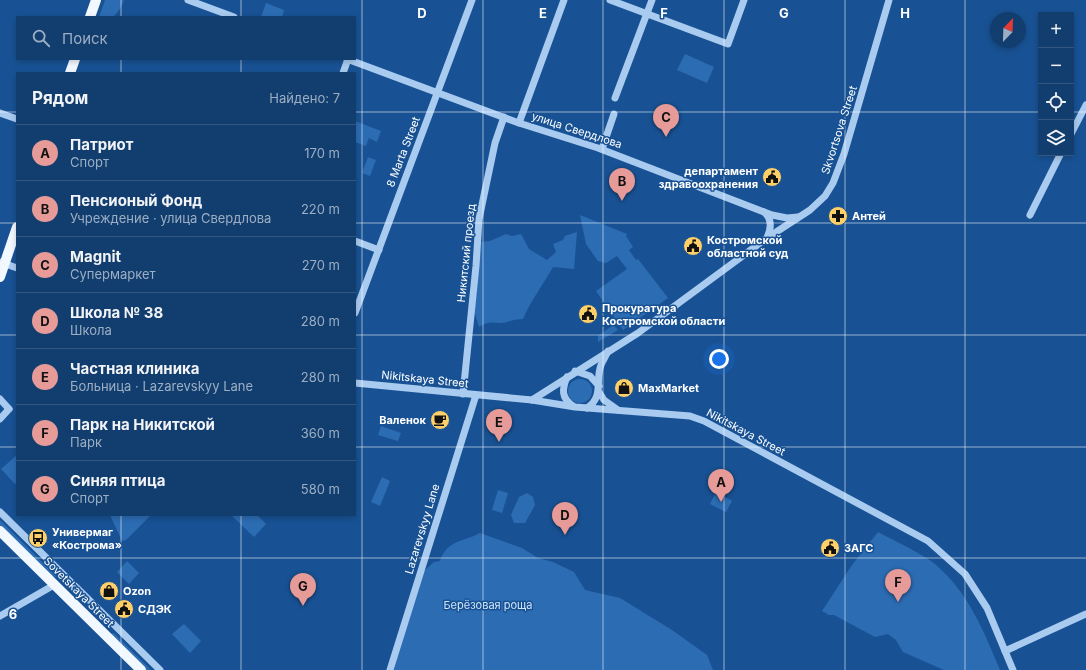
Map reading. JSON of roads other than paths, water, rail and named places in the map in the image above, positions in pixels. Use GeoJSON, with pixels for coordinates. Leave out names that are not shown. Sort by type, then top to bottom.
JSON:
{"type":"FeatureCollection","features":[{"type":"Feature","properties":{"kind":"main road"},"geometry":{"type":"LineString","coordinates":[[90,16],[96,0]]}},
{"type":"Feature","properties":{"kind":"main road"},"geometry":{"type":"LineString","coordinates":[[70,72],[75,60]]}},
{"type":"Feature","properties":{"kind":"main road"},"geometry":{"type":"LineString","coordinates":[[0,277],[2,263],[16,229]]}},
{"type":"Feature","properties":{"kind":"main road","name":"Sovetskaya Street"},"geometry":{"type":"LineString","coordinates":[[0,531],[141,670]]}},
{"type":"Feature","properties":{"kind":"street"},"geometry":{"type":"LineString","coordinates":[[188,0],[231,16]]}},
{"type":"Feature","properties":{"kind":"street","name":"8 Marta Street"},"geometry":{"type":"LineString","coordinates":[[356,309],[472,0]]}},
{"type":"Feature","properties":{"kind":"street"},"geometry":{"type":"LineString","coordinates":[[519,123],[564,0]]}},
{"type":"Feature","properties":{"kind":"street"},"geometry":{"type":"LineString","coordinates":[[610,0],[728,44],[744,0]]}},
{"type":"Feature","properties":{"kind":"street"},"geometry":{"type":"LineString","coordinates":[[615,98],[652,0]]}},
{"type":"Feature","properties":{"kind":"street","name":"Skvortsova Street"},"geometry":{"type":"LineString","coordinates":[[575,371],[608,351],[722,273],[767,238],[782,230],[818,204],[826,196],[833,183],[844,154],[889,0]]}},
{"type":"Feature","properties":{"kind":"street"},"geometry":{"type":"LineString","coordinates":[[343,72],[347,60]]}},
{"type":"Feature","properties":{"kind":"street","name":"улица Свердлова"},"geometry":{"type":"LineString","coordinates":[[350,60],[519,123],[602,149],[762,211],[780,217],[800,217]]}},
{"type":"Feature","properties":{"kind":"street"},"geometry":{"type":"LineString","coordinates":[[1074,128],[1086,105]]}},
{"type":"Feature","properties":{"kind":"street"},"geometry":{"type":"LineString","coordinates":[[0,113],[16,119]]}},
{"type":"Feature","properties":{"kind":"street"},"geometry":{"type":"LineString","coordinates":[[602,149],[614,114]]}},
{"type":"Feature","properties":{"kind":"street","name":"Никитский проезд"},"geometry":{"type":"LineString","coordinates":[[463,394],[476,266],[479,219],[495,143],[504,117]]}},
{"type":"Feature","properties":{"kind":"street"},"geometry":{"type":"LineString","coordinates":[[1030,215],[1060,156]]}},
{"type":"Feature","properties":{"kind":"street"},"geometry":{"type":"LineString","coordinates":[[762,211],[768,215],[771,224],[774,229],[782,230],[786,222],[780,217],[774,218],[771,224],[767,238]]}},
{"type":"Feature","properties":{"kind":"street"},"geometry":{"type":"LineString","coordinates":[[356,241],[378,250]]}},
{"type":"Feature","properties":{"kind":"street"},"geometry":{"type":"LineString","coordinates":[[2,263],[16,268]]}},
{"type":"Feature","properties":{"kind":"street"},"geometry":{"type":"LineString","coordinates":[[587,408],[593,404],[599,389],[600,366],[608,351]]}},
{"type":"Feature","properties":{"kind":"street"},"geometry":{"type":"LineString","coordinates":[[532,400],[575,371],[590,376],[599,389],[604,400],[618,410]]}},
{"type":"Feature","properties":{"kind":"street"},"geometry":{"type":"LineString","coordinates":[[568,377],[562,390],[563,396],[568,403],[575,407]]}},
{"type":"Feature","properties":{"kind":"street","name":"Nikitskaya Street"},"geometry":{"type":"LineString","coordinates":[[356,383],[532,400],[575,407],[690,416],[704,421],[928,541],[965,574],[987,608],[1014,670]]}},
{"type":"Feature","properties":{"kind":"street","name":"Lazarevskyy Lane"},"geometry":{"type":"LineString","coordinates":[[390,670],[476,395]]}},
{"type":"Feature","properties":{"kind":"street"},"geometry":{"type":"LineString","coordinates":[[0,399],[9,409]]}},
{"type":"Feature","properties":{"kind":"street"},"geometry":{"type":"LineString","coordinates":[[0,418],[9,409],[16,407]]}},
{"type":"Feature","properties":{"kind":"street"},"geometry":{"type":"LineString","coordinates":[[0,512],[160,670]]}},
{"type":"Feature","properties":{"kind":"street"},"geometry":{"type":"LineString","coordinates":[[0,616],[54,585]]}},
{"type":"Feature","properties":{"kind":"street"},"geometry":{"type":"LineString","coordinates":[[1006,651],[1086,614]]}},
{"type":"Feature","properties":{"kind":"place","name":"Magnit"},"geometry":{"type":"Point","coordinates":[666,137]}},
{"type":"Feature","properties":{"kind":"place","name":"департамент здравоохранения"},"geometry":{"type":"Point","coordinates":[772,177]}},
{"type":"Feature","properties":{"kind":"place","name":"Пенсионый Фонд"},"geometry":{"type":"Point","coordinates":[622,201]}},
{"type":"Feature","properties":{"kind":"place","name":"Антей"},"geometry":{"type":"Point","coordinates":[838,216]}},
{"type":"Feature","properties":{"kind":"place","name":"Костромской областной суд"},"geometry":{"type":"Point","coordinates":[693,246]}},
{"type":"Feature","properties":{"kind":"place","name":"Прокуратура Костромской области"},"geometry":{"type":"Point","coordinates":[588,314]}},
{"type":"Feature","properties":{"kind":"place","name":"MaxMarket"},"geometry":{"type":"Point","coordinates":[624,388]}},
{"type":"Feature","properties":{"kind":"place","name":"Валенок"},"geometry":{"type":"Point","coordinates":[440,420]}},
{"type":"Feature","properties":{"kind":"place","name":"Частная клиника"},"geometry":{"type":"Point","coordinates":[499,442]}},
{"type":"Feature","properties":{"kind":"place","name":"Патриот"},"geometry":{"type":"Point","coordinates":[721,502]}},
{"type":"Feature","properties":{"kind":"place","name":"Школа № 38"},"geometry":{"type":"Point","coordinates":[565,535]}},
{"type":"Feature","properties":{"kind":"place","name":"Универмаг «Кострома»"},"geometry":{"type":"Point","coordinates":[38,538]}},
{"type":"Feature","properties":{"kind":"place","name":"ЗАГС"},"geometry":{"type":"Point","coordinates":[830,548]}},
{"type":"Feature","properties":{"kind":"place","name":"Ozon"},"geometry":{"type":"Point","coordinates":[109,591]}},
{"type":"Feature","properties":{"kind":"place","name":"Парк на Никитской"},"geometry":{"type":"Point","coordinates":[898,602]}},
{"type":"Feature","properties":{"kind":"place","name":"Синяя птица"},"geometry":{"type":"Point","coordinates":[303,606]}},
{"type":"Feature","properties":{"kind":"place","name":"СДЭК"},"geometry":{"type":"Point","coordinates":[124,609]}},
{"type":"Feature","properties":{"kind":"park label","name":"Берёзовая роща"},"geometry":{"type":"Point","coordinates":[488,605]}}]}
